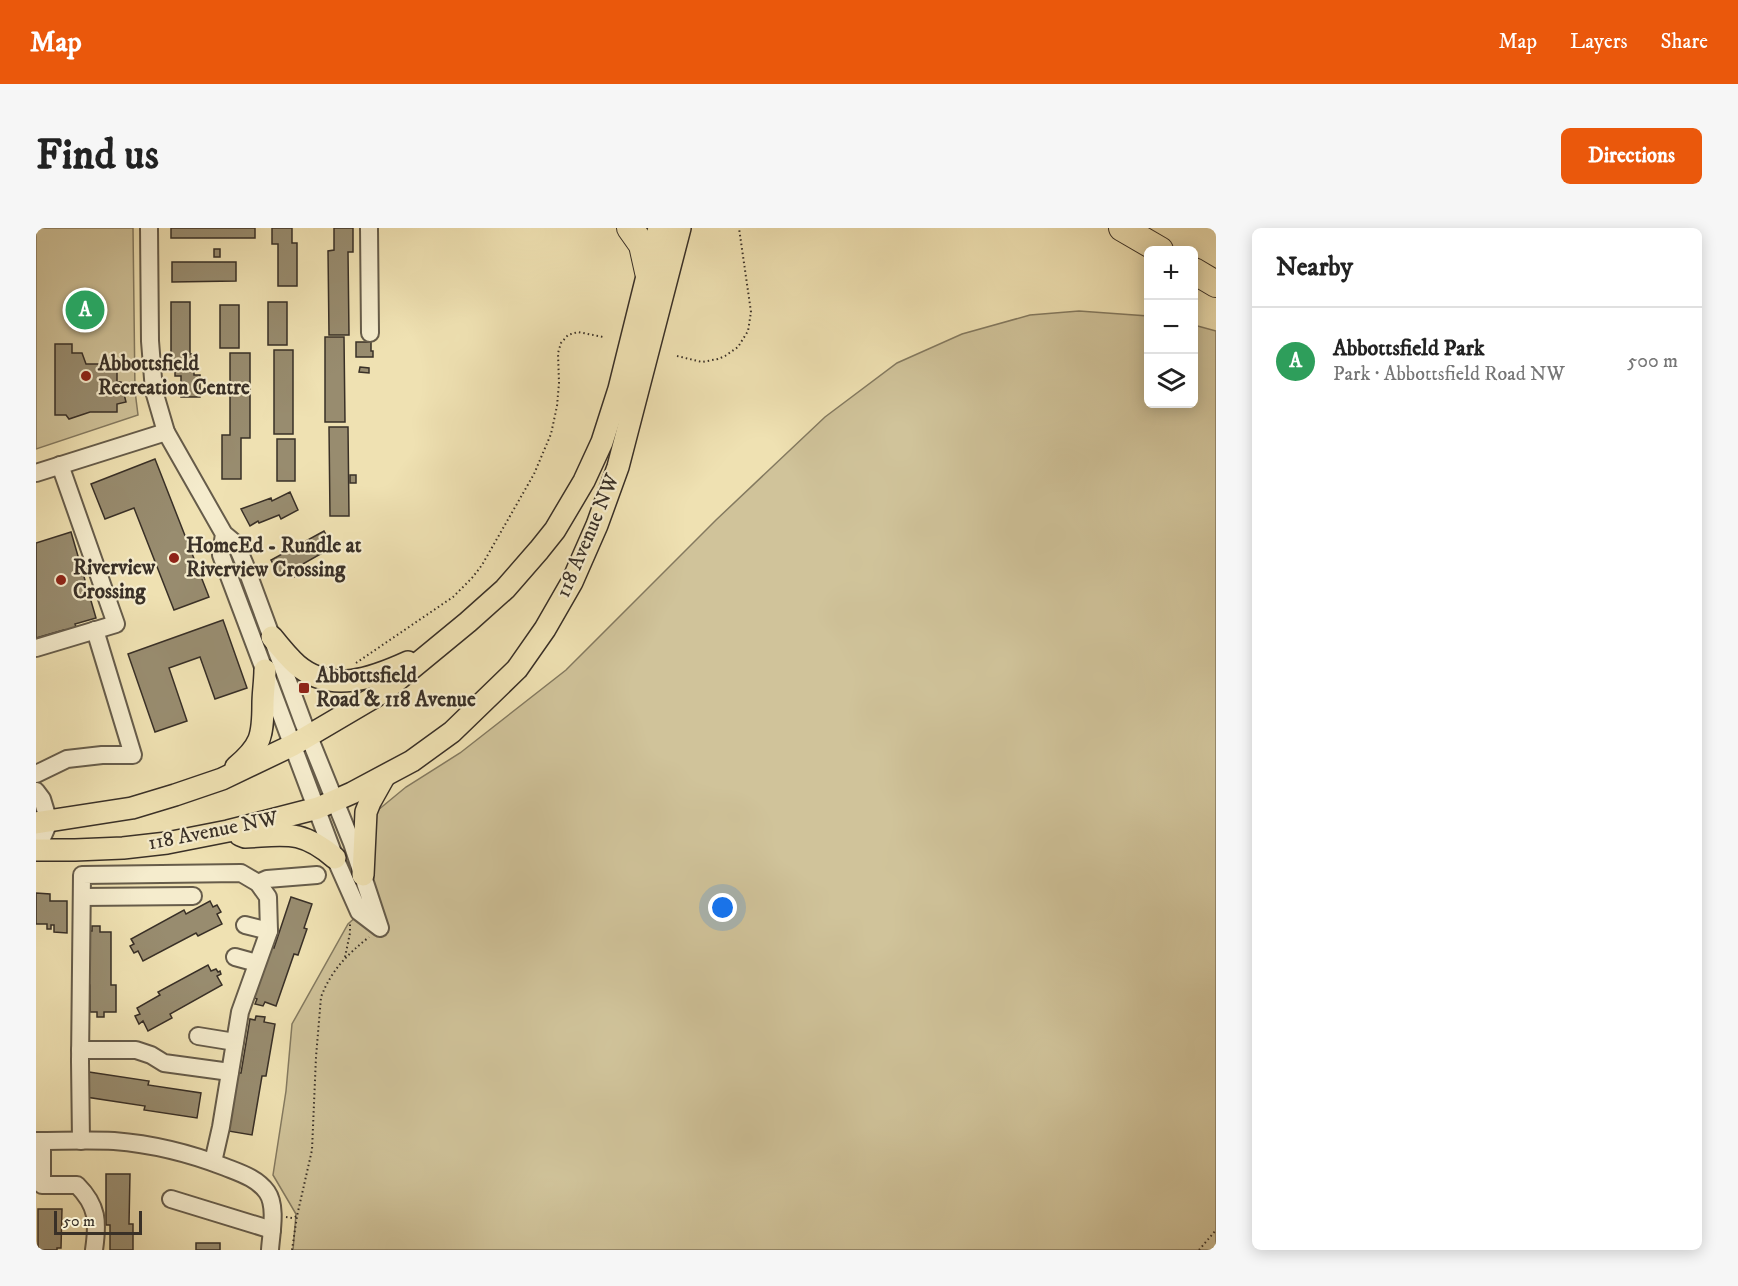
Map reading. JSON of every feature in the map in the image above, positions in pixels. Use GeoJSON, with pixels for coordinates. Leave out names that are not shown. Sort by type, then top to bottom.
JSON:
{"type":"FeatureCollection","features":[{"type":"Feature","properties":{"kind":"highway"},"geometry":{"type":"LineString","coordinates":[[630,228],[642,245],[648,272]]}},
{"type":"Feature","properties":{"kind":"highway"},"geometry":{"type":"LineString","coordinates":[[1122,228],[1153,246]]}},
{"type":"Feature","properties":{"kind":"highway"},"geometry":{"type":"LineString","coordinates":[[1198,273],[1216,284]]}},
{"type":"Feature","properties":{"kind":"main road","name":"118 Avenue NW"},"geometry":{"type":"LineString","coordinates":[[43,822],[132,808],[222,779],[302,741],[383,692],[505,589],[539,550],[568,509],[602,442],[619,389],[659,228]]}},
{"type":"Feature","properties":{"kind":"main road","name":"118 Avenue NW"},"geometry":{"type":"LineString","coordinates":[[36,847],[75,850],[167,843],[306,812],[384,777],[412,761],[452,732],[517,669],[545,629],[572,582],[597,525],[618,467],[680,228]]}},
{"type":"Feature","properties":{"kind":"main road"},"geometry":{"type":"LineString","coordinates":[[272,638],[297,665],[309,674],[333,682],[367,678],[428,654]]}},
{"type":"Feature","properties":{"kind":"main road"},"geometry":{"type":"LineString","coordinates":[[222,779],[249,756],[261,738],[266,670]]}},
{"type":"Feature","properties":{"kind":"main road"},"geometry":{"type":"LineString","coordinates":[[363,875],[366,812],[384,777]]}},
{"type":"Feature","properties":{"kind":"main road"},"geometry":{"type":"LineString","coordinates":[[228,831],[245,837],[291,835],[300,837],[317,843],[335,858]]}},
{"type":"Feature","properties":{"kind":"street"},"geometry":{"type":"LineString","coordinates":[[149,228],[150,341],[153,381],[166,432],[224,534],[236,544],[272,638],[302,741],[326,804],[363,875],[380,928]]}},
{"type":"Feature","properties":{"kind":"street"},"geometry":{"type":"LineString","coordinates":[[369,228],[370,333]]}},
{"type":"Feature","properties":{"kind":"street"},"geometry":{"type":"LineString","coordinates":[[36,473],[166,432]]}},
{"type":"Feature","properties":{"kind":"street"},"geometry":{"type":"LineString","coordinates":[[36,648],[116,624],[60,465]]}},
{"type":"Feature","properties":{"kind":"street"},"geometry":{"type":"LineString","coordinates":[[224,534],[221,555],[266,670],[302,741]]}},
{"type":"Feature","properties":{"kind":"street"},"geometry":{"type":"LineString","coordinates":[[36,774],[67,759],[102,755],[133,755],[95,630]]}},
{"type":"Feature","properties":{"kind":"street"},"geometry":{"type":"LineString","coordinates":[[36,791],[42,799],[43,822],[42,838],[36,847]]}},
{"type":"Feature","properties":{"kind":"street"},"geometry":{"type":"LineString","coordinates":[[326,804],[335,858],[359,912],[380,928]]}},
{"type":"Feature","properties":{"kind":"street"},"geometry":{"type":"LineString","coordinates":[[81,1142],[82,875],[241,873],[258,883],[268,897],[269,931],[240,1012],[213,1162]]}},
{"type":"Feature","properties":{"kind":"street"},"geometry":{"type":"LineString","coordinates":[[109,874],[109,897]]}},
{"type":"Feature","properties":{"kind":"street"},"geometry":{"type":"LineString","coordinates":[[258,883],[267,879],[317,875]]}},
{"type":"Feature","properties":{"kind":"street"},"geometry":{"type":"LineString","coordinates":[[82,897],[193,896]]}},
{"type":"Feature","properties":{"kind":"street"},"geometry":{"type":"LineString","coordinates":[[245,925],[269,931]]}},
{"type":"Feature","properties":{"kind":"street"},"geometry":{"type":"LineString","coordinates":[[235,957],[257,963]]}},
{"type":"Feature","properties":{"kind":"street"},"geometry":{"type":"LineString","coordinates":[[198,1036],[235,1042]]}},
{"type":"Feature","properties":{"kind":"street"},"geometry":{"type":"LineString","coordinates":[[80,1050],[136,1050],[164,1063],[230,1072]]}},
{"type":"Feature","properties":{"kind":"street"},"geometry":{"type":"LineString","coordinates":[[94,1250],[97,1233],[95,1211],[88,1196],[77,1185],[39,1185],[39,1142],[114,1142],[157,1146],[199,1156],[250,1177],[259,1182],[269,1193],[272,1211],[270,1250]]}},
{"type":"Feature","properties":{"kind":"street"},"geometry":{"type":"LineString","coordinates":[[171,1199],[272,1230]]}},
{"type":"Feature","properties":{"kind":"path"},"geometry":{"type":"LineString","coordinates":[[677,356],[702,362],[718,359],[732,352],[748,331],[752,312],[739,228]]}},
{"type":"Feature","properties":{"kind":"path"},"geometry":{"type":"LineString","coordinates":[[351,666],[453,597],[477,571],[491,551],[534,474],[551,434],[559,394],[558,353],[561,343],[568,335],[578,332],[603,337]]}},
{"type":"Feature","properties":{"kind":"path"},"geometry":{"type":"LineString","coordinates":[[321,710],[330,689]]}},
{"type":"Feature","properties":{"kind":"path"},"geometry":{"type":"LineString","coordinates":[[292,1250],[312,1150],[321,997],[345,957],[380,928]]}},
{"type":"Feature","properties":{"kind":"path"},"geometry":{"type":"LineString","coordinates":[[1199,1250],[1216,1230]]}},
{"type":"Feature","properties":{"kind":"shaded area"},"geometry":{"type":"Polygon","coordinates":[[[36,228],[133,228],[135,391],[138,415],[36,449],[36,228]]]}},
{"type":"Feature","properties":{"kind":"shaded area"},"geometry":{"type":"Polygon","coordinates":[[[1079,311],[1144,316],[1144,408],[1198,408],[1198,326],[1216,331],[1216,1250],[293,1250],[296,1214],[273,1175],[286,1091],[292,1024],[348,924],[369,905],[372,815],[406,787],[460,753],[566,670],[716,520],[825,417],[897,363],[962,334],[1030,315],[1079,311]]]}},
{"type":"Feature","properties":{"kind":"building"},"geometry":{"type":"Polygon","coordinates":[[[171,228],[255,228],[255,238],[171,238],[171,228]]]}},
{"type":"Feature","properties":{"kind":"building"},"geometry":{"type":"Polygon","coordinates":[[[272,228],[292,228],[292,243],[297,243],[297,286],[278,286],[278,244],[272,244],[272,228]]]}},
{"type":"Feature","properties":{"kind":"building"},"geometry":{"type":"Polygon","coordinates":[[[334,228],[353,228],[353,252],[348,252],[349,335],[329,335],[328,251],[334,250],[334,228]]]}},
{"type":"Feature","properties":{"kind":"building"},"geometry":{"type":"Polygon","coordinates":[[[214,249],[220,249],[220,257],[214,257],[214,249]]]}},
{"type":"Feature","properties":{"kind":"building"},"geometry":{"type":"Polygon","coordinates":[[[172,262],[236,262],[236,281],[172,282],[172,262]]]}},
{"type":"Feature","properties":{"kind":"building"},"geometry":{"type":"Polygon","coordinates":[[[171,302],[190,302],[190,354],[192,354],[192,364],[194,364],[194,375],[200,375],[200,397],[181,397],[181,376],[175,376],[175,365],[173,365],[173,355],[171,355],[171,302]]]}},
{"type":"Feature","properties":{"kind":"building"},"geometry":{"type":"Polygon","coordinates":[[[268,302],[287,302],[287,345],[268,345],[268,302]]]}},
{"type":"Feature","properties":{"kind":"building"},"geometry":{"type":"Polygon","coordinates":[[[220,305],[239,305],[239,348],[220,348],[220,305]]]}},
{"type":"Feature","properties":{"kind":"building"},"geometry":{"type":"Polygon","coordinates":[[[325,337],[344,337],[345,422],[325,422],[325,337]]]}},
{"type":"Feature","properties":{"kind":"building"},"geometry":{"type":"Polygon","coordinates":[[[356,342],[371,342],[373,357],[356,357],[356,342]]]}},
{"type":"Feature","properties":{"kind":"building","name":"Abbottsfield Recreation Centre"},"geometry":{"type":"Polygon","coordinates":[[[55,344],[72,344],[72,353],[82,353],[86,364],[117,364],[117,382],[121,382],[126,402],[117,404],[117,412],[90,412],[69,419],[66,415],[55,415],[55,344]]]}},
{"type":"Feature","properties":{"kind":"building"},"geometry":{"type":"Polygon","coordinates":[[[274,350],[293,350],[293,434],[274,434],[274,350]]]}},
{"type":"Feature","properties":{"kind":"building"},"geometry":{"type":"Polygon","coordinates":[[[230,353],[250,353],[250,438],[241,438],[241,479],[222,479],[222,435],[230,435],[230,353]]]}},
{"type":"Feature","properties":{"kind":"building"},"geometry":{"type":"Polygon","coordinates":[[[360,367],[369,368],[369,373],[359,372],[360,367]]]}},
{"type":"Feature","properties":{"kind":"building"},"geometry":{"type":"Polygon","coordinates":[[[329,427],[348,427],[349,516],[330,516],[329,427]]]}},
{"type":"Feature","properties":{"kind":"building"},"geometry":{"type":"Polygon","coordinates":[[[277,439],[295,439],[295,481],[277,481],[277,439]]]}},
{"type":"Feature","properties":{"kind":"building","name":"HomeEd - Rundle at Riverview Crossing"},"geometry":{"type":"Polygon","coordinates":[[[155,459],[209,597],[174,610],[134,508],[105,519],[91,484],[155,459]]]}},
{"type":"Feature","properties":{"kind":"building"},"geometry":{"type":"Polygon","coordinates":[[[350,475],[356,475],[356,483],[350,483],[350,475]]]}},
{"type":"Feature","properties":{"kind":"building"},"geometry":{"type":"Polygon","coordinates":[[[290,492],[298,510],[281,519],[279,515],[259,523],[258,521],[250,526],[241,509],[271,498],[272,501],[290,492]]]}},
{"type":"Feature","properties":{"kind":"building"},"geometry":{"type":"Polygon","coordinates":[[[324,531],[333,547],[280,577],[271,560],[324,531]]]}},
{"type":"Feature","properties":{"kind":"building","name":"Riverview Crossing"},"geometry":{"type":"Polygon","coordinates":[[[71,532],[96,618],[75,624],[77,630],[65,633],[64,630],[36,638],[36,543],[71,532]]]}},
{"type":"Feature","properties":{"kind":"building"},"geometry":{"type":"Polygon","coordinates":[[[297,569],[300,574],[294,577],[291,571],[297,569]]]}},
{"type":"Feature","properties":{"kind":"building","name":"HomeEd - Rundle at Riverview Crossing"},"geometry":{"type":"Polygon","coordinates":[[[223,620],[247,688],[215,699],[200,657],[169,668],[187,721],[155,732],[128,654],[223,620]]]}},
{"type":"Feature","properties":{"kind":"building"},"geometry":{"type":"Polygon","coordinates":[[[36,893],[50,894],[50,901],[67,901],[67,933],[54,932],[54,925],[51,925],[51,929],[47,929],[47,924],[36,924],[36,893]]]}},
{"type":"Feature","properties":{"kind":"building"},"geometry":{"type":"Polygon","coordinates":[[[291,897],[312,904],[304,928],[307,929],[298,955],[294,954],[276,1006],[265,1002],[263,1006],[255,1004],[257,999],[252,997],[269,946],[274,948],[291,897]]]}},
{"type":"Feature","properties":{"kind":"building"},"geometry":{"type":"Polygon","coordinates":[[[210,901],[213,907],[217,905],[221,912],[217,914],[222,924],[198,936],[196,933],[143,961],[138,951],[134,953],[130,946],[134,944],[131,939],[184,910],[186,914],[210,901]]]}},
{"type":"Feature","properties":{"kind":"building"},"geometry":{"type":"Polygon","coordinates":[[[92,926],[100,926],[100,932],[111,932],[111,985],[116,985],[116,1012],[104,1012],[104,1017],[97,1017],[97,1012],[90,1012],[86,931],[92,931],[92,926]]]}},
{"type":"Feature","properties":{"kind":"building"},"geometry":{"type":"Polygon","coordinates":[[[208,965],[211,971],[216,969],[220,971],[221,974],[217,976],[222,985],[170,1014],[172,1018],[148,1031],[143,1021],[139,1024],[135,1016],[140,1014],[137,1008],[160,995],[158,992],[208,965]]]}},
{"type":"Feature","properties":{"kind":"building"},"geometry":{"type":"Polygon","coordinates":[[[256,1016],[265,1017],[264,1022],[275,1024],[266,1076],[262,1076],[252,1135],[228,1131],[237,1073],[241,1073],[250,1019],[255,1020],[256,1016]]]}},
{"type":"Feature","properties":{"kind":"building"},"geometry":{"type":"Polygon","coordinates":[[[89,1072],[149,1081],[148,1085],[201,1093],[197,1118],[144,1110],[145,1106],[86,1097],[89,1072]]]}},
{"type":"Feature","properties":{"kind":"building"},"geometry":{"type":"Polygon","coordinates":[[[106,1174],[130,1174],[129,1224],[133,1224],[133,1250],[110,1250],[110,1225],[106,1225],[106,1174]]]}},
{"type":"Feature","properties":{"kind":"building"},"geometry":{"type":"Polygon","coordinates":[[[38,1209],[62,1209],[61,1248],[36,1250],[38,1247],[38,1209]]]}},
{"type":"Feature","properties":{"kind":"building"},"geometry":{"type":"Polygon","coordinates":[[[196,1243],[220,1243],[220,1250],[196,1250],[196,1243]]]}},
{"type":"Feature","properties":{"kind":"place","name":"Abbottsfield Park"},"geometry":{"type":"Point","coordinates":[85,310]}},
{"type":"Feature","properties":{"kind":"place","name":"Abbottsfield Recreation Centre"},"geometry":{"type":"Point","coordinates":[86,376]}},
{"type":"Feature","properties":{"kind":"place","name":"HomeEd - Rundle at Riverview Crossing"},"geometry":{"type":"Point","coordinates":[174,558]}},
{"type":"Feature","properties":{"kind":"place","name":"Riverview Crossing"},"geometry":{"type":"Point","coordinates":[61,580]}},
{"type":"Feature","properties":{"kind":"place","name":"Abbottsfield Road & 118 Avenue"},"geometry":{"type":"Point","coordinates":[304,688]}}]}
